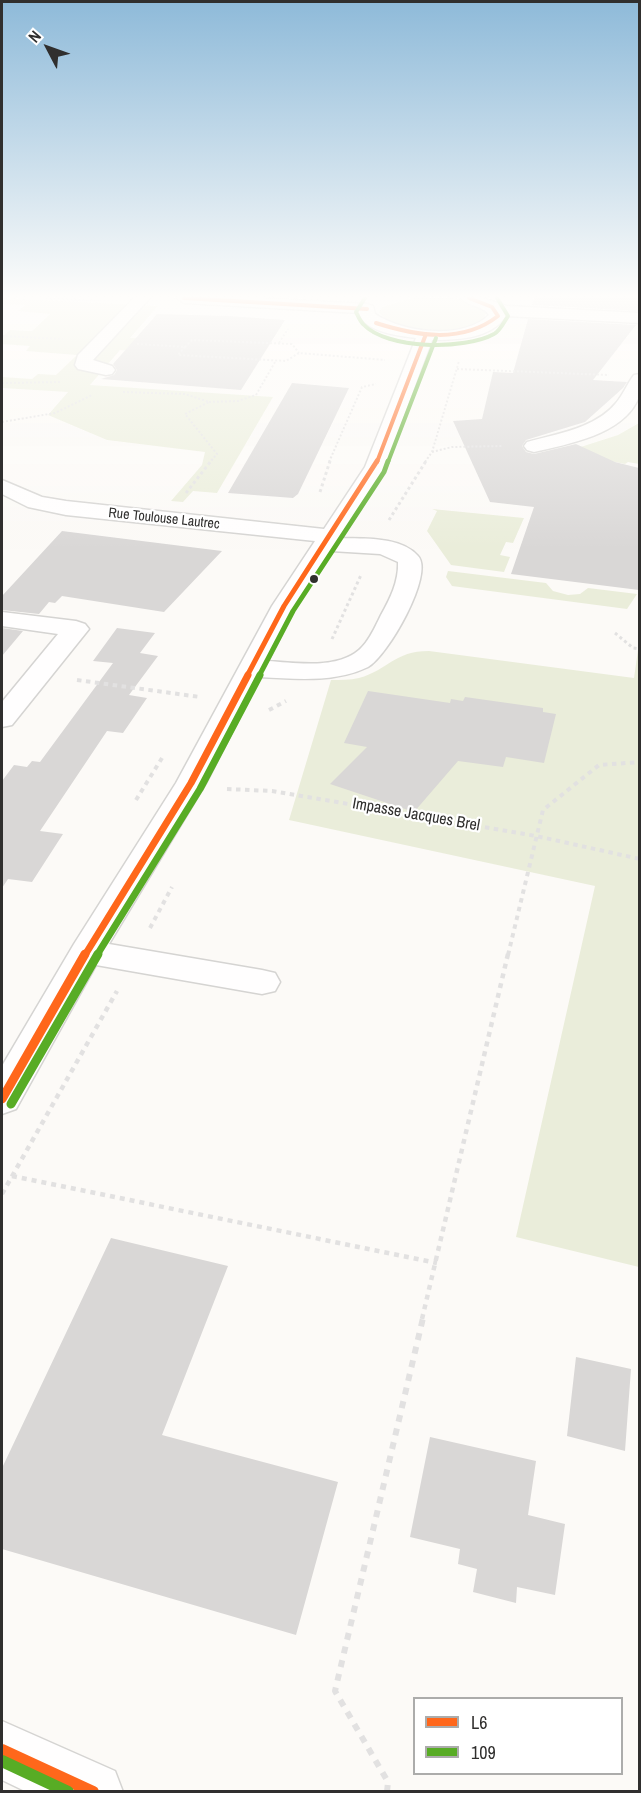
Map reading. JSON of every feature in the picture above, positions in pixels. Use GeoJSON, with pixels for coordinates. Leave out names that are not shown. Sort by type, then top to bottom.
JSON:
{"type":"FeatureCollection","features":[{"type":"Feature","properties":{"kind":"street"},"geometry":{"type":"LineString","coordinates":[[2,1098],[86,952],[191,783],[284,606],[375,467],[408,382]]}},
{"type":"Feature","properties":{"kind":"street"},"geometry":{"type":"LineString","coordinates":[[534,446],[591,428],[631,411],[638,382]]}},
{"type":"Feature","properties":{"kind":"street","name":"Rue Toulouse Lautrec"},"geometry":{"type":"LineString","coordinates":[[2,486],[36,502],[66,508],[385,547],[409,559],[411,568],[404,593],[372,652],[365,660],[342,667],[319,670],[250,668]]}},
{"type":"Feature","properties":{"kind":"street"},"geometry":{"type":"LineString","coordinates":[[2,619],[76,629],[2,719]]}},
{"type":"Feature","properties":{"kind":"street"},"geometry":{"type":"LineString","coordinates":[[86,952],[262,982]]}},
{"type":"Feature","properties":{"kind":"street"},"geometry":{"type":"LineString","coordinates":[[2,1750],[93,1791]]}},
{"type":"Feature","properties":{"kind":"path"},"geometry":{"type":"LineString","coordinates":[[2,383],[64,382]]}},
{"type":"Feature","properties":{"kind":"path"},"geometry":{"type":"LineString","coordinates":[[119,392],[185,394],[209,402],[238,401],[256,395],[264,382]]}},
{"type":"Feature","properties":{"kind":"path"},"geometry":{"type":"LineString","coordinates":[[319,496],[328,463],[362,387],[384,382]]}},
{"type":"Feature","properties":{"kind":"path"},"geometry":{"type":"LineString","coordinates":[[2,422],[55,413],[95,393],[90,391]]}},
{"type":"Feature","properties":{"kind":"path"},"geometry":{"type":"LineString","coordinates":[[186,494],[217,454],[185,414],[209,402]]}},
{"type":"Feature","properties":{"kind":"path"},"geometry":{"type":"LineString","coordinates":[[386,526],[432,452],[452,447],[534,446]]}},
{"type":"Feature","properties":{"kind":"path"},"geometry":{"type":"LineString","coordinates":[[615,633],[633,648],[639,649]]}},
{"type":"Feature","properties":{"kind":"path"},"geometry":{"type":"LineString","coordinates":[[37,674],[234,701]]}},
{"type":"Feature","properties":{"kind":"path"},"geometry":{"type":"LineString","coordinates":[[387,1791],[388,1782],[335,1691],[536,836],[543,810],[599,765],[639,762]]}},
{"type":"Feature","properties":{"kind":"path","name":"Impasse Jacques Brel"},"geometry":{"type":"LineString","coordinates":[[191,783],[272,791],[536,836],[639,859]]}},
{"type":"Feature","properties":{"kind":"path"},"geometry":{"type":"LineString","coordinates":[[12,1176],[437,1263]]}},
{"type":"Feature","properties":{"kind":"green space"},"geometry":{"type":"Polygon","coordinates":[[[2,382],[93,382],[90,385],[273,397],[217,493],[193,491],[183,502],[171,501],[202,465],[205,452],[107,440],[48,415],[68,392],[2,388],[2,382]]]}},
{"type":"Feature","properties":{"kind":"green space"},"geometry":{"type":"Polygon","coordinates":[[[639,423],[639,464],[628,462],[625,464],[565,452],[618,435],[639,423]]]}},
{"type":"Feature","properties":{"kind":"green space"},"geometry":{"type":"Polygon","coordinates":[[[432,509],[524,518],[513,543],[506,542],[500,555],[510,557],[504,572],[451,565],[427,531],[437,511],[432,509]]]}},
{"type":"Feature","properties":{"kind":"green space"},"geometry":{"type":"Polygon","coordinates":[[[448,571],[546,583],[553,591],[568,595],[580,594],[588,588],[637,594],[627,609],[452,586],[446,577],[448,571]]]}},
{"type":"Feature","properties":{"kind":"green space"},"geometry":{"type":"Polygon","coordinates":[[[639,643],[639,1267],[516,1237],[595,886],[289,820],[331,680],[359,678],[369,675],[399,657],[429,651],[634,678],[639,643]]]}},
{"type":"Feature","properties":{"kind":"building"},"geometry":{"type":"Polygon","coordinates":[[[135,382],[246,382],[241,390],[135,382]]]}},
{"type":"Feature","properties":{"kind":"building"},"geometry":{"type":"Polygon","coordinates":[[[491,382],[627,382],[585,422],[526,440],[522,446],[526,452],[534,454],[576,444],[615,462],[639,468],[639,590],[511,574],[534,507],[490,502],[453,421],[482,419],[491,382]]]}},
{"type":"Feature","properties":{"kind":"building"},"geometry":{"type":"Polygon","coordinates":[[[292,383],[349,388],[298,494],[293,498],[228,493],[292,383]]]}},
{"type":"Feature","properties":{"kind":"building"},"geometry":{"type":"Polygon","coordinates":[[[62,531],[222,551],[164,612],[62,596],[55,603],[49,602],[39,614],[2,610],[2,596],[62,531]]]}},
{"type":"Feature","properties":{"kind":"building"},"geometry":{"type":"Polygon","coordinates":[[[2,628],[23,631],[2,656],[2,628]]]}},
{"type":"Feature","properties":{"kind":"building"},"geometry":{"type":"Polygon","coordinates":[[[117,628],[155,633],[140,653],[158,656],[129,695],[147,698],[123,733],[107,731],[40,831],[63,834],[32,882],[8,879],[2,888],[2,781],[14,765],[27,767],[32,761],[40,762],[113,663],[93,661],[117,628]]]}},
{"type":"Feature","properties":{"kind":"building"},"geometry":{"type":"Polygon","coordinates":[[[368,691],[450,703],[451,699],[463,701],[465,697],[543,708],[543,712],[556,714],[544,763],[506,757],[503,767],[458,761],[414,812],[330,784],[367,747],[344,743],[368,691]]]}},
{"type":"Feature","properties":{"kind":"building"},"geometry":{"type":"Polygon","coordinates":[[[111,1238],[228,1266],[162,1435],[338,1482],[296,1635],[2,1549],[2,1468],[111,1238]]]}},
{"type":"Feature","properties":{"kind":"building"},"geometry":{"type":"Polygon","coordinates":[[[576,1357],[631,1369],[625,1451],[567,1436],[576,1357]]]}},
{"type":"Feature","properties":{"kind":"building"},"geometry":{"type":"Polygon","coordinates":[[[430,1437],[536,1461],[528,1515],[565,1524],[555,1595],[517,1587],[516,1603],[473,1592],[477,1569],[458,1564],[460,1549],[410,1537],[430,1437]]]}},
{"type":"Feature","properties":{"kind":"transit line","name":"L6"},"geometry":{"type":"LineString","coordinates":[[2,1099],[70,979],[191,783],[284,606],[375,467],[408,382]]}},
{"type":"Feature","properties":{"kind":"transit line","name":"109"},"geometry":{"type":"LineString","coordinates":[[11,1104],[79,984],[200,789],[293,611],[384,472],[419,382]]}},
{"type":"Feature","properties":{"kind":"transit line","name":"L6"},"geometry":{"type":"LineString","coordinates":[[2,1750],[93,1792]]}},
{"type":"Feature","properties":{"kind":"transit line","name":"109"},"geometry":{"type":"LineString","coordinates":[[2,1761],[68,1792]]}}]}
